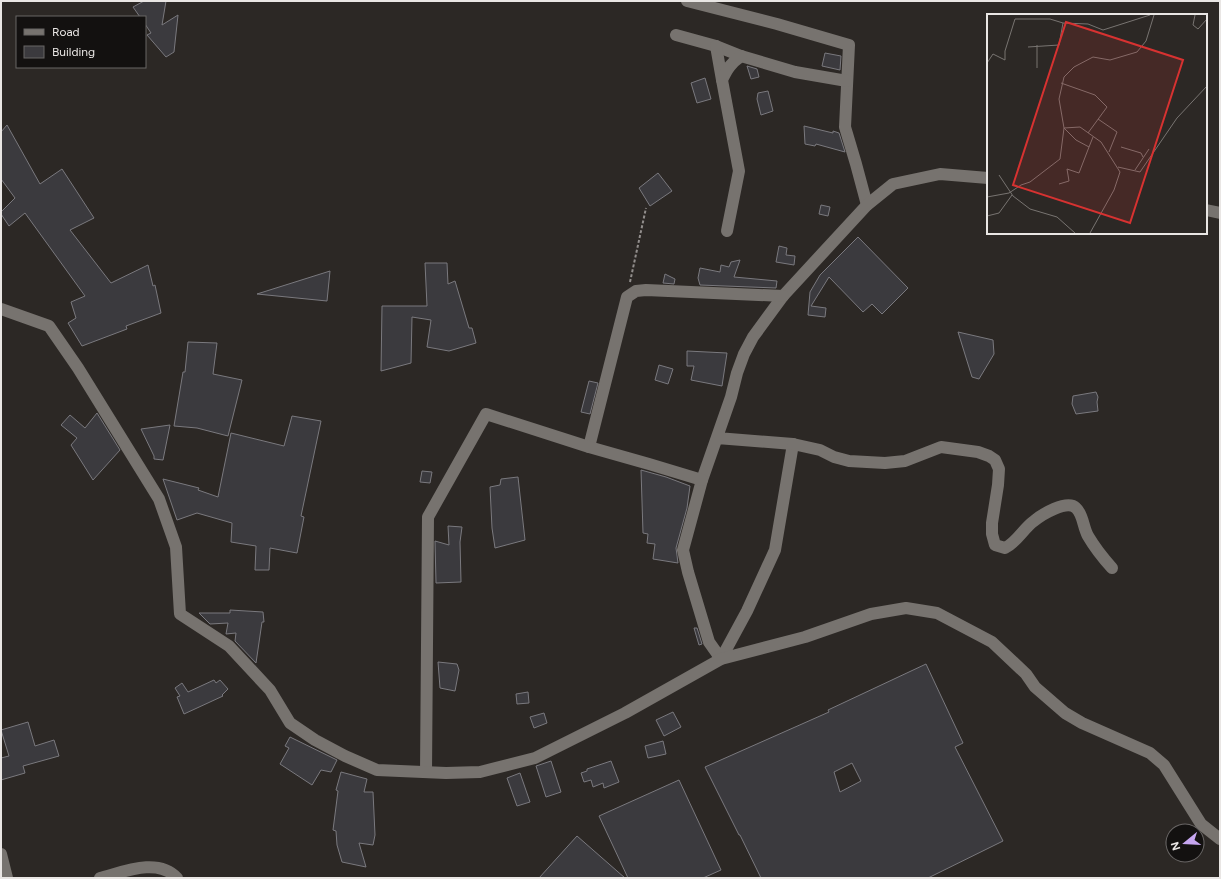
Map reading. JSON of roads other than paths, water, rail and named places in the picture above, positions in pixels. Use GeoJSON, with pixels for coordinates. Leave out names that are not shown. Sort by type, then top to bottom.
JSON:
{"type":"FeatureCollection","features":[{"type":"Feature","properties":{"kind":"street"},"geometry":{"type":"LineString","coordinates":[[687,1],[777,24],[849,45],[845,126],[867,205]]}},
{"type":"Feature","properties":{"kind":"street"},"geometry":{"type":"LineString","coordinates":[[676,35],[716,46],[741,56],[794,72],[847,81]]}},
{"type":"Feature","properties":{"kind":"street"},"geometry":{"type":"LineString","coordinates":[[716,46],[739,171],[727,231]]}},
{"type":"Feature","properties":{"kind":"street"},"geometry":{"type":"LineString","coordinates":[[722,80],[726,70],[741,56]]}},
{"type":"Feature","properties":{"kind":"street"},"geometry":{"type":"LineString","coordinates":[[721,659],[709,642],[683,550],[702,480],[731,397],[737,373],[744,354],[753,337],[783,296],[867,205],[894,184],[940,174],[987,178]]}},
{"type":"Feature","properties":{"kind":"street"},"geometry":{"type":"LineString","coordinates":[[1207,210],[1220,213]]}},
{"type":"Feature","properties":{"kind":"street"},"geometry":{"type":"LineString","coordinates":[[589,447],[627,297],[636,291],[646,290],[783,296]]}},
{"type":"Feature","properties":{"kind":"street"},"geometry":{"type":"LineString","coordinates":[[1,310],[49,326],[78,368],[159,499],[176,547],[180,614],[229,646],[270,690],[290,723],[315,740],[345,756],[377,770],[480,772],[535,758],[625,713],[721,659],[805,637],[871,614],[906,608],[937,613],[992,642],[1026,674],[1035,687],[1065,713],[1082,723],[1150,753],[1164,765],[1201,824],[1220,839]]}},
{"type":"Feature","properties":{"kind":"street"},"geometry":{"type":"LineString","coordinates":[[426,772],[428,517],[486,414],[589,447],[702,480]]}},
{"type":"Feature","properties":{"kind":"street"},"geometry":{"type":"LineString","coordinates":[[717,438],[793,444],[820,450],[834,457],[849,461],[885,463],[905,461],[941,448],[978,452],[995,460],[999,469],[992,523],[992,534],[995,545],[1005,548],[1010,546],[1031,522],[1041,515],[1062,506],[1071,505],[1076,508],[1080,514],[1087,535],[1099,553],[1112,568]]}},
{"type":"Feature","properties":{"kind":"street"},"geometry":{"type":"LineString","coordinates":[[721,659],[775,550],[793,444]]}},
{"type":"Feature","properties":{"kind":"street"},"geometry":{"type":"LineString","coordinates":[[1,854],[7,878]]}},
{"type":"Feature","properties":{"kind":"street"},"geometry":{"type":"LineString","coordinates":[[100,878],[144,867],[163,869],[173,873],[177,878]]}}]}
